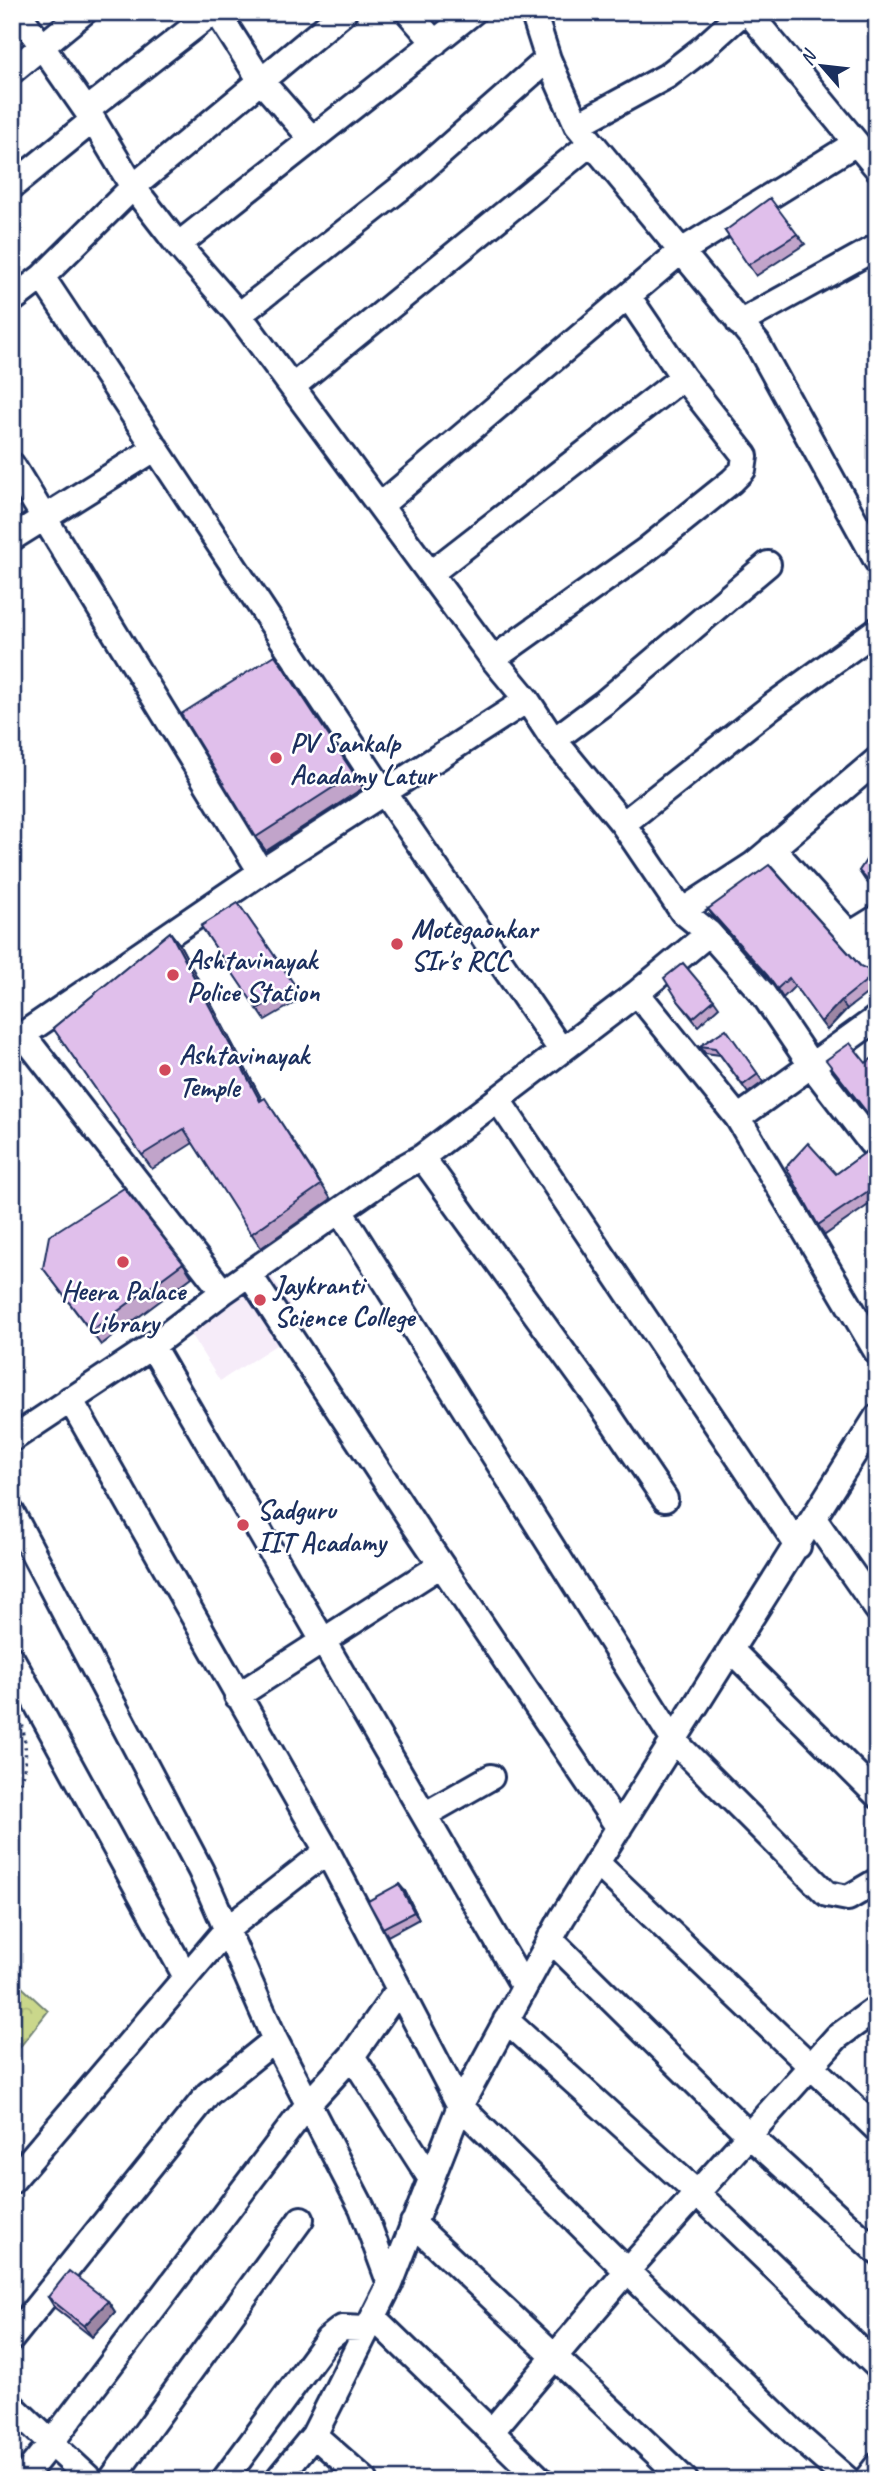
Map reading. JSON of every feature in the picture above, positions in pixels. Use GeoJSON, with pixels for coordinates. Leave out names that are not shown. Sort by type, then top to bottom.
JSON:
{"type":"FeatureCollection","features":[{"type":"Feature","properties":{"kind":"street"},"geometry":{"type":"LineString","coordinates":[[18,12],[90,115],[133,187],[239,316],[493,659],[527,700],[554,740],[623,824],[682,911],[709,933],[763,994],[811,1065],[871,1143],[877,1140]]}},
{"type":"Feature","properties":{"kind":"street"},"geometry":{"type":"LineString","coordinates":[[12,71],[84,12]]}},
{"type":"Feature","properties":{"kind":"street"},"geometry":{"type":"LineString","coordinates":[[12,186],[90,115],[215,12],[261,81],[312,139]]}},
{"type":"Feature","properties":{"kind":"street"},"geometry":{"type":"LineString","coordinates":[[12,300],[42,277],[133,187],[344,12]]}},
{"type":"Feature","properties":{"kind":"street"},"geometry":{"type":"LineString","coordinates":[[408,12],[435,43]]}},
{"type":"Feature","properties":{"kind":"street"},"geometry":{"type":"LineString","coordinates":[[178,245],[474,12]]}},
{"type":"Feature","properties":{"kind":"street"},"geometry":{"type":"LineString","coordinates":[[533,12],[548,59],[584,134],[757,343],[877,561]]}},
{"type":"Feature","properties":{"kind":"street"},"geometry":{"type":"LineString","coordinates":[[292,387],[584,134],[667,76],[746,12],[877,168]]}},
{"type":"Feature","properties":{"kind":"street"},"geometry":{"type":"LineString","coordinates":[[239,316],[407,183],[548,59]]}},
{"type":"Feature","properties":{"kind":"street"},"geometry":{"type":"LineString","coordinates":[[381,505],[680,252],[856,142]]}},
{"type":"Feature","properties":{"kind":"street"},"geometry":{"type":"LineString","coordinates":[[739,323],[874,255]]}},
{"type":"Feature","properties":{"kind":"street"},"geometry":{"type":"LineString","coordinates":[[42,277],[383,791],[561,1050]]}},
{"type":"Feature","properties":{"kind":"street"},"geometry":{"type":"LineString","coordinates":[[493,659],[636,557],[743,470],[745,456],[683,377],[628,296]]}},
{"type":"Feature","properties":{"kind":"street"},"geometry":{"type":"LineString","coordinates":[[431,573],[683,377]]}},
{"type":"Feature","properties":{"kind":"street"},"geometry":{"type":"LineString","coordinates":[[12,538],[156,448]]}},
{"type":"Feature","properties":{"kind":"street"},"geometry":{"type":"LineString","coordinates":[[12,465],[261,872]]}},
{"type":"Feature","properties":{"kind":"street"},"geometry":{"type":"LineString","coordinates":[[554,740],[605,702],[768,564]]}},
{"type":"Feature","properties":{"kind":"street"},"geometry":{"type":"LineString","coordinates":[[623,824],[772,706],[877,630]]}},
{"type":"Feature","properties":{"kind":"street"},"geometry":{"type":"LineString","coordinates":[[267,662],[289,649]]}},
{"type":"Feature","properties":{"kind":"street"},"geometry":{"type":"LineString","coordinates":[[223,1292],[18,1039],[261,872],[527,700]]}},
{"type":"Feature","properties":{"kind":"street"},"geometry":{"type":"LineString","coordinates":[[170,723],[192,709]]}},
{"type":"Feature","properties":{"kind":"street"},"geometry":{"type":"LineString","coordinates":[[682,911],[754,864],[877,760]]}},
{"type":"Feature","properties":{"kind":"street"},"geometry":{"type":"LineString","coordinates":[[772,848],[877,965]]}},
{"type":"Feature","properties":{"kind":"street"},"geometry":{"type":"LineString","coordinates":[[851,934],[877,918]]}},
{"type":"Feature","properties":{"kind":"street"},"geometry":{"type":"LineString","coordinates":[[12,1439],[152,1346],[223,1292],[422,1157],[637,993],[709,933]]}},
{"type":"Feature","properties":{"kind":"street"},"geometry":{"type":"LineString","coordinates":[[637,993],[738,1118],[877,1352]]}},
{"type":"Feature","properties":{"kind":"street"},"geometry":{"type":"LineString","coordinates":[[738,1118],[877,1018]]}},
{"type":"Feature","properties":{"kind":"street"},"geometry":{"type":"LineString","coordinates":[[498,1100],[797,1546]]}},
{"type":"Feature","properties":{"kind":"street"},"geometry":{"type":"LineString","coordinates":[[422,1157],[603,1406],[665,1499]]}},
{"type":"Feature","properties":{"kind":"street"},"geometry":{"type":"LineString","coordinates":[[340,1211],[674,1741],[827,1894],[848,1898],[877,1881]]}},
{"type":"Feature","properties":{"kind":"street"},"geometry":{"type":"LineString","coordinates":[[249,1274],[619,1828]]}},
{"type":"Feature","properties":{"kind":"street"},"geometry":{"type":"LineString","coordinates":[[152,1346],[524,1987]]}},
{"type":"Feature","properties":{"kind":"street"},"geometry":{"type":"LineString","coordinates":[[70,1399],[327,1851],[460,2106],[627,2272],[800,2438],[848,2480]]}},
{"type":"Feature","properties":{"kind":"street"},"geometry":{"type":"LineString","coordinates":[[277,2480],[314,2435],[371,2324],[390,2284],[460,2106],[551,1939],[876,1421]]}},
{"type":"Feature","properties":{"kind":"street"},"geometry":{"type":"LineString","coordinates":[[12,1513],[201,1871],[275,2040],[362,2208],[390,2284]]}},
{"type":"Feature","properties":{"kind":"street"},"geometry":{"type":"LineString","coordinates":[[814,1519],[877,1609]]}},
{"type":"Feature","properties":{"kind":"street"},"geometry":{"type":"LineString","coordinates":[[237,1696],[441,1565]]}},
{"type":"Feature","properties":{"kind":"street"},"geometry":{"type":"LineString","coordinates":[[731,1650],[877,1795]]}},
{"type":"Feature","properties":{"kind":"street"},"geometry":{"type":"LineString","coordinates":[[12,1659],[186,1977]]}},
{"type":"Feature","properties":{"kind":"street"},"geometry":{"type":"LineString","coordinates":[[426,1814],[491,1777]]}},
{"type":"Feature","properties":{"kind":"street"},"geometry":{"type":"LineString","coordinates":[[12,2180],[226,1930],[327,1851]]}},
{"type":"Feature","properties":{"kind":"street"},"geometry":{"type":"LineString","coordinates":[[597,1863],[877,2129]]}},
{"type":"Feature","properties":{"kind":"street"},"geometry":{"type":"LineString","coordinates":[[551,1939],[749,2134],[877,2252]]}},
{"type":"Feature","properties":{"kind":"street"},"geometry":{"type":"LineString","coordinates":[[21,2480],[309,2103],[352,2056],[399,1989]]}},
{"type":"Feature","properties":{"kind":"street"},"geometry":{"type":"LineString","coordinates":[[491,2432],[627,2272],[837,2037],[877,2008]]}},
{"type":"Feature","properties":{"kind":"street"},"geometry":{"type":"LineString","coordinates":[[506,2020],[697,2193],[877,2366]]}},
{"type":"Feature","properties":{"kind":"street"},"geometry":{"type":"LineString","coordinates":[[12,2339],[208,2094],[275,2040]]}},
{"type":"Feature","properties":{"kind":"street"},"geometry":{"type":"LineString","coordinates":[[352,2056],[431,2179]]}},
{"type":"Feature","properties":{"kind":"street"},"geometry":{"type":"LineString","coordinates":[[111,2480],[301,2219]]}},
{"type":"Feature","properties":{"kind":"street"},"geometry":{"type":"LineString","coordinates":[[413,2223],[685,2480]]}},
{"type":"Feature","properties":{"kind":"street"},"geometry":{"type":"LineString","coordinates":[[224,2480],[328,2339],[342,2328],[371,2324],[541,2480]]}},
{"type":"Feature","properties":{"kind":"street"},"geometry":{"type":"LineString","coordinates":[[12,2406],[91,2480]]}},
{"type":"Feature","properties":{"kind":"street"},"geometry":{"type":"LineString","coordinates":[[314,2435],[365,2480]]}},
{"type":"Feature","properties":{"kind":"street"},"geometry":{"type":"LineString","coordinates":[[866,2480],[877,2466]]}},
{"type":"Feature","properties":{"kind":"path"},"geometry":{"type":"LineString","coordinates":[[12,1802],[22,1782],[27,1750],[20,1716]]}},
{"type":"Feature","properties":{"kind":"shaded area","name":"Jaykranti Science College"},"geometry":{"type":"Polygon","coordinates":[[[270,1274],[304,1327],[220,1381],[189,1332],[270,1274]]]}},
{"type":"Feature","properties":{"kind":"green space"},"geometry":{"type":"Polygon","coordinates":[[[12,1978],[48,2011],[12,2057],[12,1978]]]}},
{"type":"Feature","properties":{"kind":"building"},"geometry":{"type":"Polygon","coordinates":[[[770,198],[797,234],[748,265],[725,231],[770,198]]]}},
{"type":"Feature","properties":{"kind":"building","name":"PV Sankalp Acadamy Latur"},"geometry":{"type":"Polygon","coordinates":[[[275,655],[354,774],[256,837],[181,714],[275,655]]]}},
{"type":"Feature","properties":{"kind":"building"},"geometry":{"type":"Polygon","coordinates":[[[877,847],[877,890],[859,871],[877,847]]]}},
{"type":"Feature","properties":{"kind":"building"},"geometry":{"type":"Polygon","coordinates":[[[769,865],[860,966],[876,973],[841,1001],[821,1022],[789,978],[777,989],[708,909],[769,865]]]}},
{"type":"Feature","properties":{"kind":"building"},"geometry":{"type":"Polygon","coordinates":[[[238,903],[296,987],[257,1009],[201,926],[238,903]]]}},
{"type":"Feature","properties":{"kind":"building","name":"Ashtavinayak Temple"},"geometry":{"type":"Polygon","coordinates":[[[170,932],[260,1101],[265,1098],[321,1185],[251,1234],[184,1129],[142,1155],[53,1028],[170,932]]]}},
{"type":"Feature","properties":{"kind":"building"},"geometry":{"type":"Polygon","coordinates":[[[683,963],[714,1000],[693,1018],[664,978],[683,963]]]}},
{"type":"Feature","properties":{"kind":"building"},"geometry":{"type":"Polygon","coordinates":[[[726,1029],[758,1074],[743,1085],[715,1048],[700,1046],[726,1029]]]}},
{"type":"Feature","properties":{"kind":"building"},"geometry":{"type":"Polygon","coordinates":[[[850,1043],[866,1063],[877,1055],[877,1110],[869,1115],[826,1060],[850,1043]]]}},
{"type":"Feature","properties":{"kind":"building"},"geometry":{"type":"Polygon","coordinates":[[[808,1143],[836,1174],[877,1144],[877,1185],[818,1225],[786,1167],[808,1143]]]}},
{"type":"Feature","properties":{"kind":"building","name":"Heera Palace Library"},"geometry":{"type":"Polygon","coordinates":[[[124,1188],[183,1263],[91,1331],[43,1268],[49,1236],[124,1188]]]}},
{"type":"Feature","properties":{"kind":"building"},"geometry":{"type":"Polygon","coordinates":[[[399,1884],[414,1912],[383,1928],[368,1901],[399,1884]]]}},
{"type":"Feature","properties":{"kind":"building"},"geometry":{"type":"Polygon","coordinates":[[[69,2271],[108,2301],[84,2326],[48,2297],[69,2271]]]}},
{"type":"Feature","properties":{"kind":"place","name":"PV Sankalp Acadamy Latur"},"geometry":{"type":"Point","coordinates":[276,758]}},
{"type":"Feature","properties":{"kind":"place","name":"Motegaonkar SIr's RCC"},"geometry":{"type":"Point","coordinates":[397,944]}},
{"type":"Feature","properties":{"kind":"place","name":"Ashtavinayak Police Station"},"geometry":{"type":"Point","coordinates":[173,975]}},
{"type":"Feature","properties":{"kind":"place","name":"Ashtavinayak Temple"},"geometry":{"type":"Point","coordinates":[165,1070]}},
{"type":"Feature","properties":{"kind":"place","name":"Heera Palace Library"},"geometry":{"type":"Point","coordinates":[123,1262]}},
{"type":"Feature","properties":{"kind":"place","name":"Jaykranti Science College"},"geometry":{"type":"Point","coordinates":[260,1300]}},
{"type":"Feature","properties":{"kind":"place","name":"Sadguru IIT Acadamy"},"geometry":{"type":"Point","coordinates":[243,1525]}}]}
